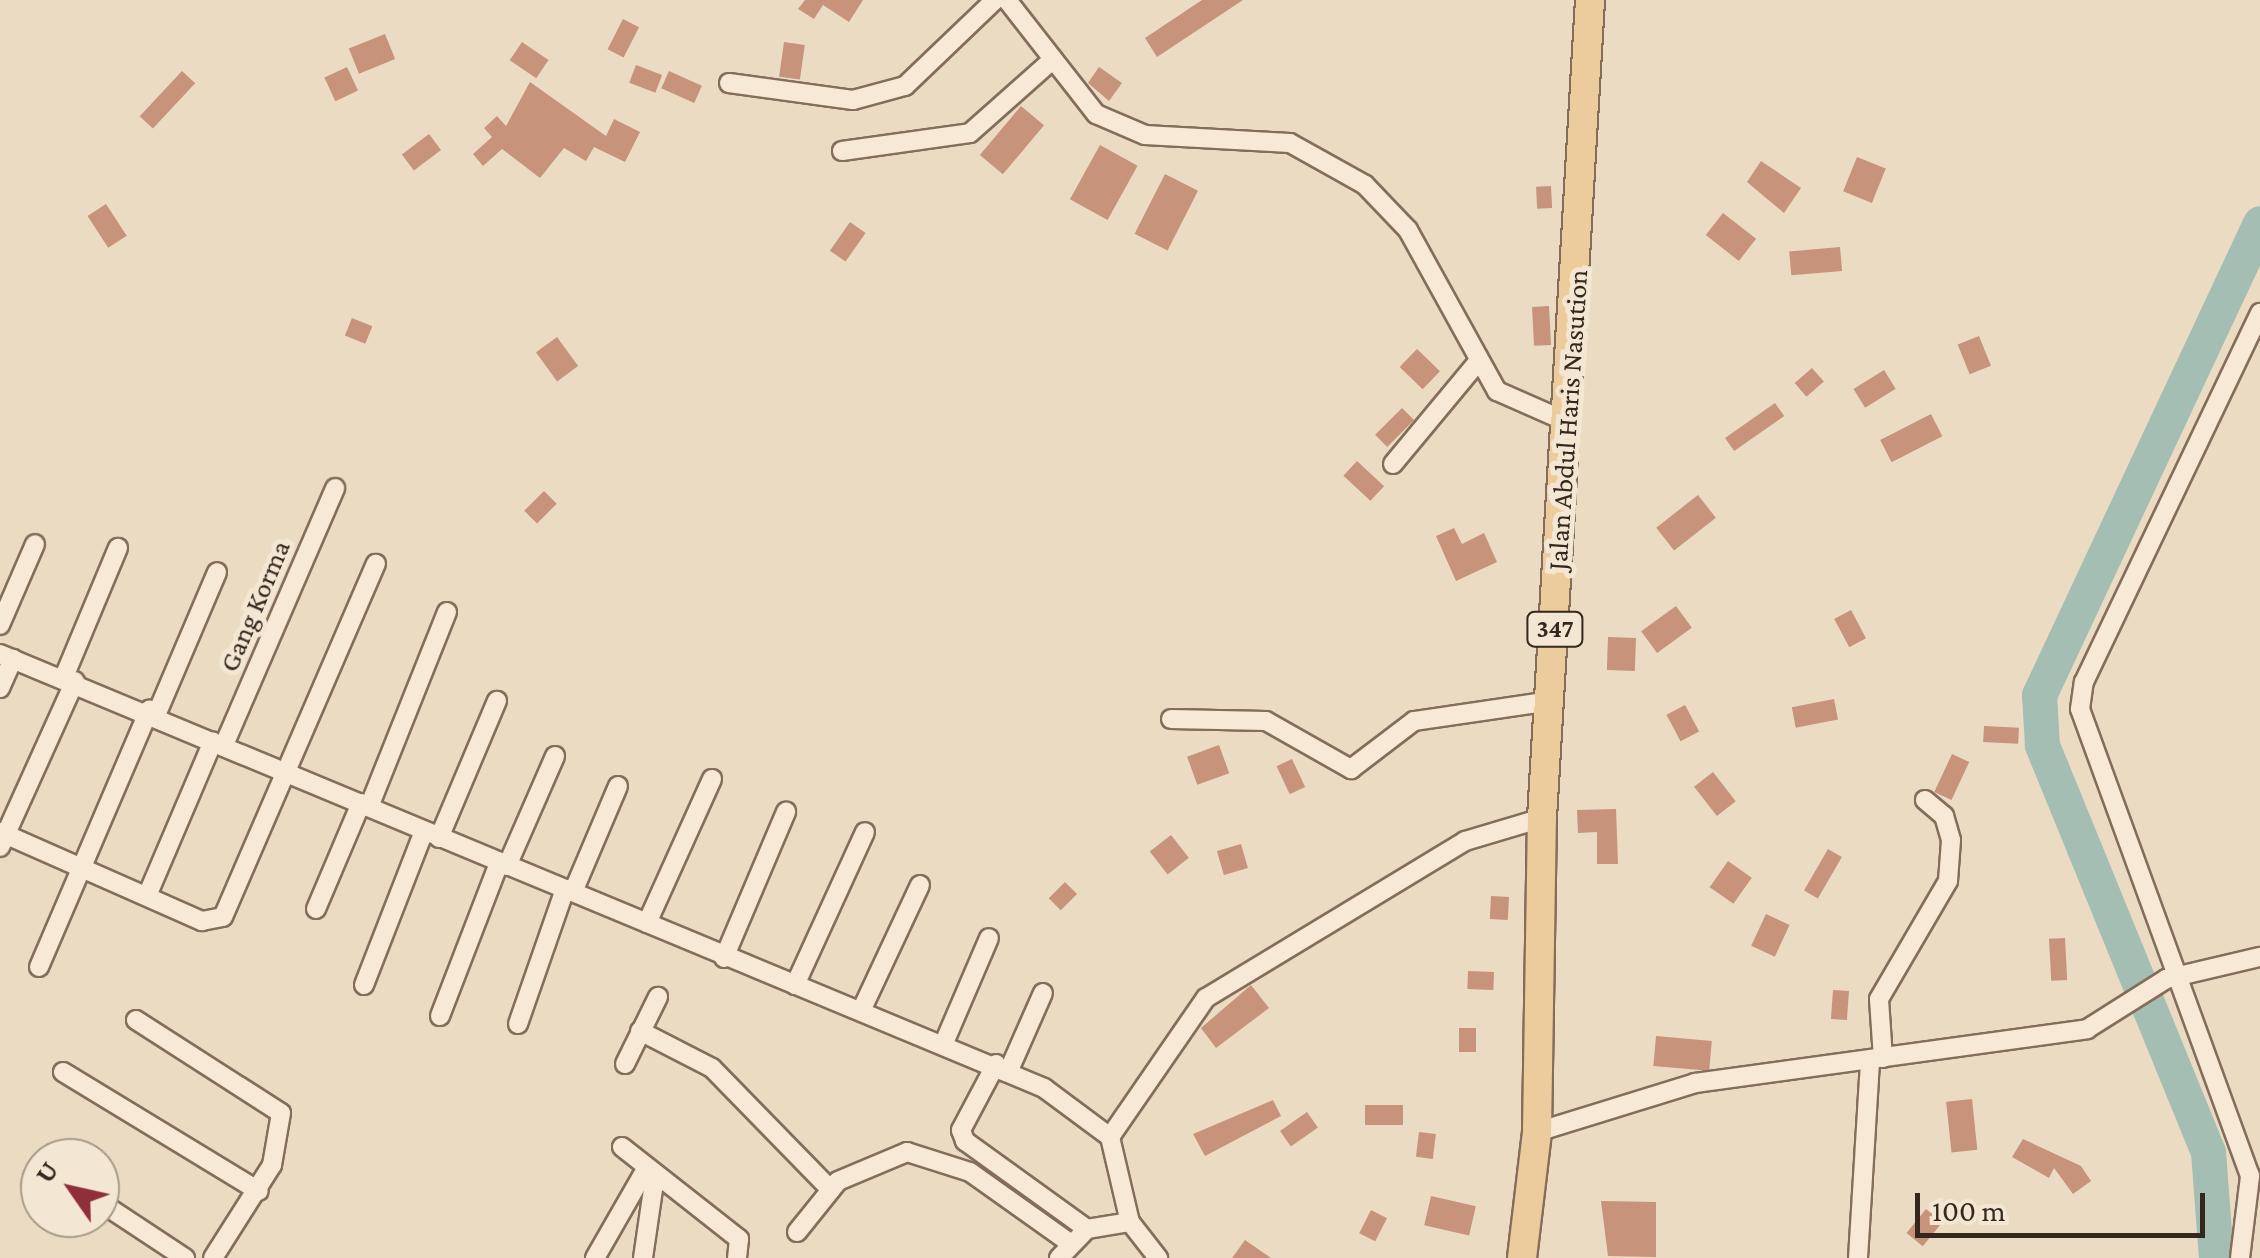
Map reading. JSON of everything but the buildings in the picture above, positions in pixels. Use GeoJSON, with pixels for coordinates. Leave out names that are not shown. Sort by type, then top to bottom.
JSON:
{"type":"FeatureCollection","features":[{"type":"Feature","properties":{"kind":"main road","name":"Jalan Abdul Haris Nasution"},"geometry":{"type":"LineString","coordinates":[[1522,1258],[1536,1132],[1542,818],[1570,422],[1590,0]]}},
{"type":"Feature","properties":{"kind":"street"},"geometry":{"type":"LineString","coordinates":[[729,84],[853,100],[905,86],[994,0]]}},
{"type":"Feature","properties":{"kind":"street"},"geometry":{"type":"LineString","coordinates":[[1008,0],[1050,62],[1113,122],[1167,138],[1290,142],[1365,185],[1408,230],[1476,364],[1508,399],[1570,422]]}},
{"type":"Feature","properties":{"kind":"street"},"geometry":{"type":"LineString","coordinates":[[842,151],[970,133],[1050,62]]}},
{"type":"Feature","properties":{"kind":"street"},"geometry":{"type":"LineString","coordinates":[[2240,1258],[2250,1176],[2120,840],[2080,709],[2084,682],[2260,313]]}},
{"type":"Feature","properties":{"kind":"street"},"geometry":{"type":"LineString","coordinates":[[1393,464],[1476,364]]}},
{"type":"Feature","properties":{"kind":"street","name":"Gang Korma"},"geometry":{"type":"LineString","coordinates":[[147,896],[335,488]]}},
{"type":"Feature","properties":{"kind":"street"},"geometry":{"type":"LineString","coordinates":[[0,625],[36,544]]}},
{"type":"Feature","properties":{"kind":"street"},"geometry":{"type":"LineString","coordinates":[[118,548],[70,679],[2,838],[202,921],[222,917],[376,564]]}},
{"type":"Feature","properties":{"kind":"street"},"geometry":{"type":"LineString","coordinates":[[39,967],[217,572]]}},
{"type":"Feature","properties":{"kind":"street"},"geometry":{"type":"LineString","coordinates":[[316,909],[365,805],[446,612]]}},
{"type":"Feature","properties":{"kind":"street"},"geometry":{"type":"LineString","coordinates":[[0,688],[6,656],[70,679],[724,958],[1002,1066],[1085,1111],[1110,1137],[1130,1222],[1158,1258]]}},
{"type":"Feature","properties":{"kind":"street"},"geometry":{"type":"LineString","coordinates":[[364,985],[431,834],[497,700]]}},
{"type":"Feature","properties":{"kind":"street"},"geometry":{"type":"LineString","coordinates":[[1171,718],[1266,721],[1351,769],[1414,721],[1551,702]]}},
{"type":"Feature","properties":{"kind":"street"},"geometry":{"type":"LineString","coordinates":[[440,1016],[503,864],[555,756]]}},
{"type":"Feature","properties":{"kind":"street"},"geometry":{"type":"LineString","coordinates":[[647,923],[712,779]]}},
{"type":"Feature","properties":{"kind":"street"},"geometry":{"type":"LineString","coordinates":[[518,1024],[569,891],[618,786]]}},
{"type":"Feature","properties":{"kind":"street"},"geometry":{"type":"LineString","coordinates":[[1858,1258],[1879,999],[1948,881],[1951,840],[1944,816],[1925,800]]}},
{"type":"Feature","properties":{"kind":"street"},"geometry":{"type":"LineString","coordinates":[[724,958],[786,812]]}},
{"type":"Feature","properties":{"kind":"street"},"geometry":{"type":"LineString","coordinates":[[1110,1137],[1206,998],[1465,841],[1542,818]]}},
{"type":"Feature","properties":{"kind":"street"},"geometry":{"type":"LineString","coordinates":[[795,985],[865,832]]}},
{"type":"Feature","properties":{"kind":"street"},"geometry":{"type":"LineString","coordinates":[[861,1011],[920,885]]}},
{"type":"Feature","properties":{"kind":"street"},"geometry":{"type":"LineString","coordinates":[[944,1044],[989,938]]}},
{"type":"Feature","properties":{"kind":"street"},"geometry":{"type":"LineString","coordinates":[[1536,1132],[1695,1083],[2087,1029],[2174,977],[2260,957]]}},
{"type":"Feature","properties":{"kind":"street"},"geometry":{"type":"LineString","coordinates":[[1044,993],[961,1130],[965,1141],[1087,1229]]}},
{"type":"Feature","properties":{"kind":"street"},"geometry":{"type":"LineString","coordinates":[[625,1064],[658,998]]}},
{"type":"Feature","properties":{"kind":"street"},"geometry":{"type":"LineString","coordinates":[[136,1020],[282,1113],[259,1192],[213,1258]]}},
{"type":"Feature","properties":{"kind":"street"},"geometry":{"type":"LineString","coordinates":[[640,1031],[712,1068],[830,1190]]}},
{"type":"Feature","properties":{"kind":"street"},"geometry":{"type":"LineString","coordinates":[[63,1072],[259,1192]]}},
{"type":"Feature","properties":{"kind":"street"},"geometry":{"type":"LineString","coordinates":[[622,1147],[739,1240],[737,1258]]}},
{"type":"Feature","properties":{"kind":"street"},"geometry":{"type":"LineString","coordinates":[[797,1232],[830,1190],[865,1162],[921,1155],[1003,1192],[1064,1250],[1087,1229],[1130,1222]]}},
{"type":"Feature","properties":{"kind":"street"},"geometry":{"type":"LineString","coordinates":[[595,1258],[651,1172]]}},
{"type":"Feature","properties":{"kind":"street"},"geometry":{"type":"LineString","coordinates":[[643,1258],[651,1172]]}},
{"type":"Feature","properties":{"kind":"street"},"geometry":{"type":"LineString","coordinates":[[120,1215],[186,1258]]}},
{"type":"Feature","properties":{"kind":"waterway"},"geometry":{"type":"LineString","coordinates":[[2216,1258],[2208,1152],[2042,745],[2039,695],[2260,223]]}}]}
